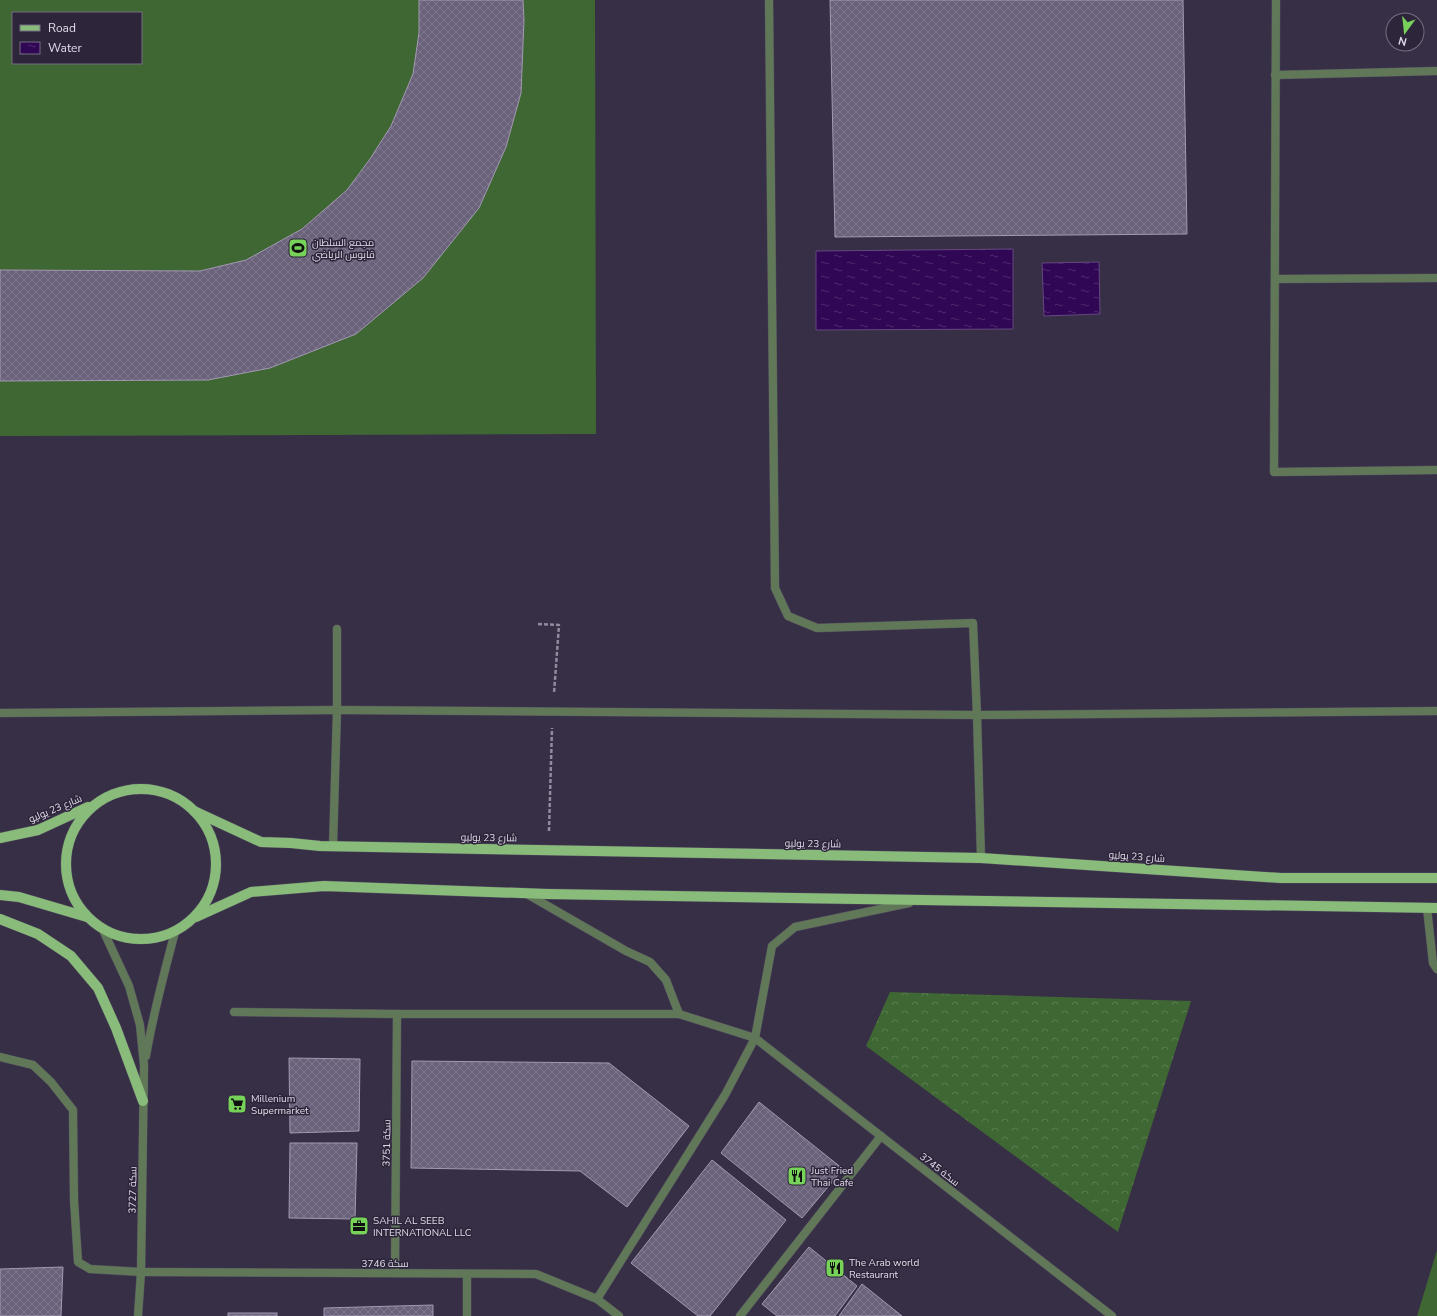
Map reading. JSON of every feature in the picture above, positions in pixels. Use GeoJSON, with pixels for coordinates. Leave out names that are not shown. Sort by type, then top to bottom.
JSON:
{"type":"FeatureCollection","features":[{"type":"Feature","properties":{"kind":"main road"},"geometry":{"type":"LineString","coordinates":[[196,917],[209,898],[216,876],[216,852],[209,830],[194,811],[177,798],[157,790],[136,789],[114,793],[95,804],[80,819],[70,838],[65,859],[67,880],[74,900],[87,917],[104,930],[121,937],[140,940],[158,938],[175,932],[196,917],[251,892],[324,886],[526,893],[1432,908]]}},
{"type":"Feature","properties":{"kind":"main road","name":"شارع 23 يوليو"},"geometry":{"type":"LineString","coordinates":[[0,838],[38,830],[95,804]]}},
{"type":"Feature","properties":{"kind":"main road","name":"شارع 23 يوليو"},"geometry":{"type":"LineString","coordinates":[[194,811],[261,842],[333,846],[981,858],[1281,878],[1437,878]]}},
{"type":"Feature","properties":{"kind":"main road"},"geometry":{"type":"LineString","coordinates":[[0,895],[19,897],[87,917]]}},
{"type":"Feature","properties":{"kind":"main road"},"geometry":{"type":"LineString","coordinates":[[0,919],[38,934],[71,956],[98,988],[116,1028],[143,1101]]}},
{"type":"Feature","properties":{"kind":"street"},"geometry":{"type":"LineString","coordinates":[[769,0],[775,588],[788,616],[817,628],[973,623],[981,858]]}},
{"type":"Feature","properties":{"kind":"street"},"geometry":{"type":"LineString","coordinates":[[1276,0],[1274,472],[1437,470]]}},
{"type":"Feature","properties":{"kind":"street"},"geometry":{"type":"LineString","coordinates":[[1276,74],[1437,71]]}},
{"type":"Feature","properties":{"kind":"street"},"geometry":{"type":"LineString","coordinates":[[1275,279],[1437,278]]}},
{"type":"Feature","properties":{"kind":"street"},"geometry":{"type":"LineString","coordinates":[[333,846],[337,710],[337,629]]}},
{"type":"Feature","properties":{"kind":"street"},"geometry":{"type":"LineString","coordinates":[[0,713],[337,710],[977,715],[1437,711]]}},
{"type":"Feature","properties":{"kind":"street"},"geometry":{"type":"LineString","coordinates":[[526,893],[626,951],[650,962],[666,980],[679,1014]]}},
{"type":"Feature","properties":{"kind":"street"},"geometry":{"type":"LineString","coordinates":[[597,1299],[725,1095],[755,1038],[772,946],[795,926],[921,900]]}},
{"type":"Feature","properties":{"kind":"street"},"geometry":{"type":"LineString","coordinates":[[1432,908],[1433,963],[1437,969]]}},
{"type":"Feature","properties":{"kind":"street","name":"سكة 3727"},"geometry":{"type":"LineString","coordinates":[[104,930],[129,986],[140,1025],[144,1065],[141,1272],[138,1316]]}},
{"type":"Feature","properties":{"kind":"street","name":"سكة 3727"},"geometry":{"type":"LineString","coordinates":[[144,1065],[152,1020],[175,932]]}},
{"type":"Feature","properties":{"kind":"street"},"geometry":{"type":"LineString","coordinates":[[234,1012],[397,1014],[679,1014],[755,1038]]}},
{"type":"Feature","properties":{"kind":"street","name":"سكة 3751"},"geometry":{"type":"LineString","coordinates":[[395,1273],[397,1014]]}},
{"type":"Feature","properties":{"kind":"street","name":"سكة 3745"},"geometry":{"type":"LineString","coordinates":[[755,1038],[1112,1316]]}},
{"type":"Feature","properties":{"kind":"street","name":"سكة 3746"},"geometry":{"type":"LineString","coordinates":[[0,1057],[32,1065],[51,1082],[73,1110],[74,1200],[78,1262],[90,1269],[141,1272],[536,1274],[597,1299],[619,1316]]}},
{"type":"Feature","properties":{"kind":"street"},"geometry":{"type":"LineString","coordinates":[[740,1316],[881,1136]]}},
{"type":"Feature","properties":{"kind":"street"},"geometry":{"type":"LineString","coordinates":[[467,1274],[467,1316]]}},
{"type":"Feature","properties":{"kind":"path"},"geometry":{"type":"LineString","coordinates":[[538,624],[559,625],[553,712],[548,850]]}},
{"type":"Feature","properties":{"kind":"green space","name":"مجمع السلطان قابوس الرياضي"},"geometry":{"type":"Polygon","coordinates":[[[0,0],[595,0],[596,434],[0,436],[0,0]]]}},
{"type":"Feature","properties":{"kind":"green space"},"geometry":{"type":"Polygon","coordinates":[[[890,992],[1191,1001],[1118,1232],[866,1046],[890,992]]]}},
{"type":"Feature","properties":{"kind":"green space"},"geometry":{"type":"Polygon","coordinates":[[[1437,1250],[1437,1316],[1417,1316],[1437,1250]]]}},
{"type":"Feature","properties":{"kind":"water"},"geometry":{"type":"Polygon","coordinates":[[[1013,249],[1013,329],[816,330],[816,251],[1013,249]]]}},
{"type":"Feature","properties":{"kind":"water"},"geometry":{"type":"Polygon","coordinates":[[[1099,262],[1100,314],[1044,316],[1042,263],[1099,262]]]}},
{"type":"Feature","properties":{"kind":"building"},"geometry":{"type":"Polygon","coordinates":[[[419,0],[523,0],[524,20],[521,93],[506,147],[479,208],[423,278],[356,334],[270,368],[208,380],[0,381],[0,270],[200,271],[246,260],[302,229],[347,190],[370,159],[391,126],[413,74],[419,33],[419,0]]]}},
{"type":"Feature","properties":{"kind":"building"},"geometry":{"type":"Polygon","coordinates":[[[830,0],[1183,0],[1187,234],[835,237],[830,0]]]}},
{"type":"Feature","properties":{"kind":"building"},"geometry":{"type":"Polygon","coordinates":[[[289,1058],[360,1059],[359,1131],[290,1133],[289,1058]]]}},
{"type":"Feature","properties":{"kind":"building"},"geometry":{"type":"Polygon","coordinates":[[[412,1061],[609,1063],[689,1126],[627,1207],[580,1171],[411,1168],[412,1061]]]}},
{"type":"Feature","properties":{"kind":"building"},"geometry":{"type":"Polygon","coordinates":[[[759,1102],[843,1169],[802,1218],[721,1153],[759,1102]]]}},
{"type":"Feature","properties":{"kind":"building"},"geometry":{"type":"Polygon","coordinates":[[[290,1143],[357,1143],[355,1219],[289,1218],[290,1143]]]}},
{"type":"Feature","properties":{"kind":"building"},"geometry":{"type":"Polygon","coordinates":[[[712,1160],[786,1220],[710,1316],[698,1316],[631,1263],[712,1160]]]}},
{"type":"Feature","properties":{"kind":"building"},"geometry":{"type":"Polygon","coordinates":[[[809,1247],[857,1286],[835,1316],[777,1316],[762,1304],[809,1247]]]}},
{"type":"Feature","properties":{"kind":"building"},"geometry":{"type":"Polygon","coordinates":[[[63,1267],[61,1316],[0,1316],[0,1269],[63,1267]]]}},
{"type":"Feature","properties":{"kind":"building"},"geometry":{"type":"Polygon","coordinates":[[[862,1284],[902,1316],[839,1316],[862,1284]]]}},
{"type":"Feature","properties":{"kind":"building"},"geometry":{"type":"Polygon","coordinates":[[[433,1305],[433,1316],[324,1316],[324,1308],[433,1305]]]}},
{"type":"Feature","properties":{"kind":"building"},"geometry":{"type":"Polygon","coordinates":[[[228,1313],[277,1313],[277,1316],[228,1316],[228,1313]]]}},
{"type":"Feature","properties":{"kind":"place","name":"مجمع السلطان قابوس الرياضي"},"geometry":{"type":"Point","coordinates":[298,248]}},
{"type":"Feature","properties":{"kind":"place","name":"Millenium Supermarket"},"geometry":{"type":"Point","coordinates":[237,1104]}},
{"type":"Feature","properties":{"kind":"place","name":"Just Fried Thai Cafe"},"geometry":{"type":"Point","coordinates":[797,1176]}},
{"type":"Feature","properties":{"kind":"place","name":"SAHIL AL SEEB INTERNATIONAL LLC"},"geometry":{"type":"Point","coordinates":[359,1226]}},
{"type":"Feature","properties":{"kind":"place","name":"The Arab world Restaurant"},"geometry":{"type":"Point","coordinates":[835,1268]}}]}
